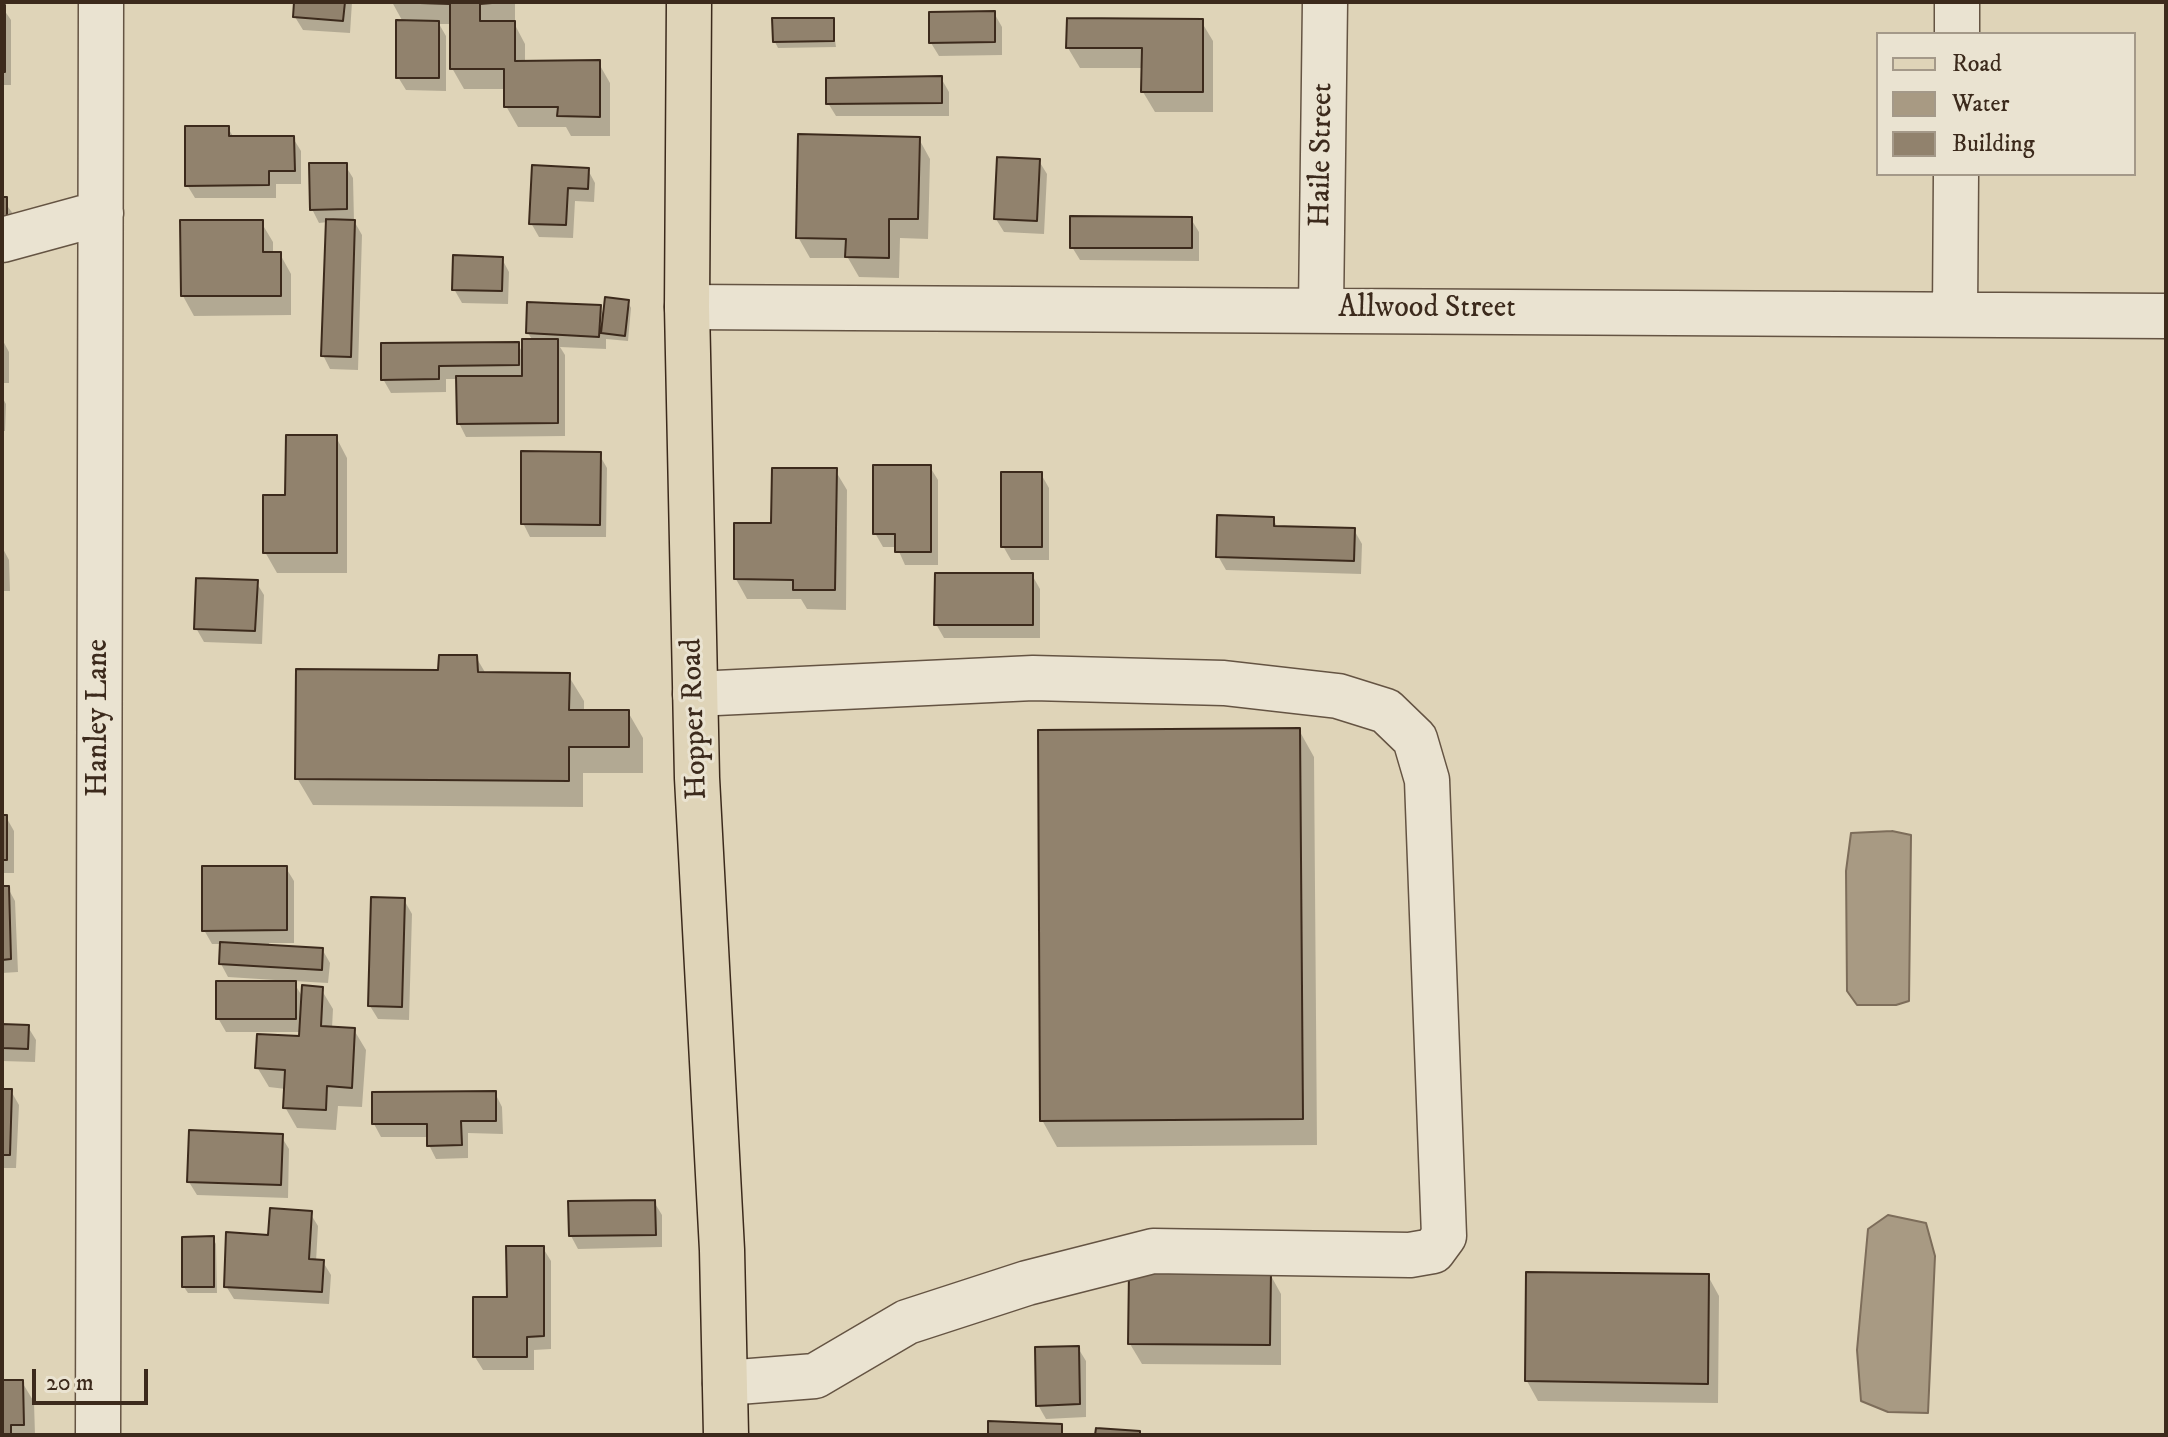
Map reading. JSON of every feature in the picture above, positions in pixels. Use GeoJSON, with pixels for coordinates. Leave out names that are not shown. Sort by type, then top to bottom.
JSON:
{"type":"FeatureCollection","features":[{"type":"Feature","properties":{"kind":"main road","name":"Hopper Road"},"geometry":{"type":"LineString","coordinates":[[689,2],[687,307],[695,694],[722,1250],[726,1435]]}},
{"type":"Feature","properties":{"kind":"street","name":"Hanley Lane"},"geometry":{"type":"LineString","coordinates":[[98,1435],[101,2]]}},
{"type":"Feature","properties":{"kind":"street","name":"Haile Street"},"geometry":{"type":"LineString","coordinates":[[1321,309],[1325,2]]}},
{"type":"Feature","properties":{"kind":"street"},"geometry":{"type":"LineString","coordinates":[[1957,2],[1957,32]]}},
{"type":"Feature","properties":{"kind":"street"},"geometry":{"type":"LineString","coordinates":[[1955,314],[1956,176]]}},
{"type":"Feature","properties":{"kind":"street"},"geometry":{"type":"LineString","coordinates":[[2,240],[101,213]]}},
{"type":"Feature","properties":{"kind":"street","name":"Allwood Street"},"geometry":{"type":"LineString","coordinates":[[687,307],[2166,316]]}},
{"type":"Feature","properties":{"kind":"street"},"geometry":{"type":"LineString","coordinates":[[695,694],[1033,678],[1224,683],[1310,692],[1338,696],[1386,711],[1415,739],[1427,780],[1444,1236],[1433,1251],[1410,1255],[1153,1251],[1027,1283],[907,1322],[815,1376],[725,1383]]}},
{"type":"Feature","properties":{"kind":"water"},"geometry":{"type":"Polygon","coordinates":[[[1892,831],[1911,835],[1909,1001],[1896,1005],[1857,1005],[1847,991],[1846,871],[1851,833],[1892,831]]]}},
{"type":"Feature","properties":{"kind":"water"},"geometry":{"type":"Polygon","coordinates":[[[1888,1215],[1926,1223],[1935,1256],[1928,1413],[1888,1412],[1861,1401],[1857,1350],[1868,1229],[1888,1215]]]}},
{"type":"Feature","properties":{"kind":"building"},"geometry":{"type":"Polygon","coordinates":[[[294,2],[345,2],[343,21],[293,17],[294,2]]]}},
{"type":"Feature","properties":{"kind":"building"},"geometry":{"type":"Polygon","coordinates":[[[390,2],[504,2],[480,4],[480,21],[515,21],[515,61],[600,60],[600,117],[557,116],[558,107],[504,107],[504,69],[450,69],[450,4],[390,2]]]}},
{"type":"Feature","properties":{"kind":"building"},"geometry":{"type":"Polygon","coordinates":[[[2,5],[5,5],[5,72],[2,72],[2,5]]]}},
{"type":"Feature","properties":{"kind":"building"},"geometry":{"type":"Polygon","coordinates":[[[995,11],[995,42],[929,43],[929,12],[995,11]]]}},
{"type":"Feature","properties":{"kind":"building"},"geometry":{"type":"Polygon","coordinates":[[[772,18],[834,18],[834,41],[773,42],[772,18]]]}},
{"type":"Feature","properties":{"kind":"building"},"geometry":{"type":"Polygon","coordinates":[[[1067,18],[1203,19],[1203,92],[1141,92],[1142,48],[1066,48],[1067,18]]]}},
{"type":"Feature","properties":{"kind":"building"},"geometry":{"type":"Polygon","coordinates":[[[396,20],[439,21],[439,78],[396,78],[396,20]]]}},
{"type":"Feature","properties":{"kind":"building"},"geometry":{"type":"Polygon","coordinates":[[[942,76],[942,103],[826,104],[826,78],[942,76]]]}},
{"type":"Feature","properties":{"kind":"building"},"geometry":{"type":"Polygon","coordinates":[[[185,126],[229,126],[229,136],[294,136],[295,171],[269,171],[269,185],[185,186],[185,126]]]}},
{"type":"Feature","properties":{"kind":"building"},"geometry":{"type":"Polygon","coordinates":[[[798,134],[920,137],[918,219],[889,219],[889,258],[845,257],[846,239],[796,238],[798,134]]]}},
{"type":"Feature","properties":{"kind":"building"},"geometry":{"type":"Polygon","coordinates":[[[997,157],[1040,159],[1037,221],[994,219],[997,157]]]}},
{"type":"Feature","properties":{"kind":"building"},"geometry":{"type":"Polygon","coordinates":[[[309,163],[347,163],[347,209],[310,210],[309,163]]]}},
{"type":"Feature","properties":{"kind":"building"},"geometry":{"type":"Polygon","coordinates":[[[532,165],[589,168],[588,189],[568,188],[566,225],[529,224],[532,165]]]}},
{"type":"Feature","properties":{"kind":"building"},"geometry":{"type":"Polygon","coordinates":[[[2,197],[7,197],[7,227],[2,227],[2,197]]]}},
{"type":"Feature","properties":{"kind":"building"},"geometry":{"type":"Polygon","coordinates":[[[1070,216],[1192,217],[1192,248],[1070,248],[1070,216]]]}},
{"type":"Feature","properties":{"kind":"building"},"geometry":{"type":"Polygon","coordinates":[[[326,219],[355,220],[351,357],[321,356],[326,219]]]}},
{"type":"Feature","properties":{"kind":"building"},"geometry":{"type":"Polygon","coordinates":[[[180,220],[263,220],[263,252],[281,252],[281,296],[181,296],[180,220]]]}},
{"type":"Feature","properties":{"kind":"building"},"geometry":{"type":"Polygon","coordinates":[[[453,255],[503,257],[502,291],[452,290],[453,255]]]}},
{"type":"Feature","properties":{"kind":"building"},"geometry":{"type":"Polygon","coordinates":[[[605,297],[629,300],[625,336],[601,333],[605,297]]]}},
{"type":"Feature","properties":{"kind":"building"},"geometry":{"type":"Polygon","coordinates":[[[527,302],[601,305],[599,337],[526,333],[527,302]]]}},
{"type":"Feature","properties":{"kind":"building"},"geometry":{"type":"Polygon","coordinates":[[[522,339],[558,339],[558,423],[457,424],[456,376],[522,376],[522,339]]]}},
{"type":"Feature","properties":{"kind":"building"},"geometry":{"type":"Polygon","coordinates":[[[519,342],[519,365],[439,366],[439,379],[381,380],[381,343],[519,342]]]}},
{"type":"Feature","properties":{"kind":"building"},"geometry":{"type":"Polygon","coordinates":[[[286,435],[337,435],[337,553],[263,553],[263,495],[285,495],[286,435]]]}},
{"type":"Feature","properties":{"kind":"building"},"geometry":{"type":"Polygon","coordinates":[[[521,451],[601,452],[600,525],[521,524],[521,451]]]}},
{"type":"Feature","properties":{"kind":"building"},"geometry":{"type":"Polygon","coordinates":[[[873,465],[931,465],[931,552],[895,552],[895,534],[873,534],[873,465]]]}},
{"type":"Feature","properties":{"kind":"building"},"geometry":{"type":"Polygon","coordinates":[[[772,468],[837,468],[835,590],[793,590],[793,580],[734,579],[734,523],[771,523],[772,468]]]}},
{"type":"Feature","properties":{"kind":"building"},"geometry":{"type":"Polygon","coordinates":[[[1001,472],[1042,472],[1042,547],[1001,547],[1001,472]]]}},
{"type":"Feature","properties":{"kind":"building"},"geometry":{"type":"Polygon","coordinates":[[[1217,515],[1274,517],[1274,526],[1355,528],[1354,561],[1216,557],[1217,515]]]}},
{"type":"Feature","properties":{"kind":"building"},"geometry":{"type":"Polygon","coordinates":[[[935,573],[1033,573],[1033,625],[934,625],[935,573]]]}},
{"type":"Feature","properties":{"kind":"building"},"geometry":{"type":"Polygon","coordinates":[[[196,578],[258,580],[255,631],[194,629],[196,578]]]}},
{"type":"Feature","properties":{"kind":"building"},"geometry":{"type":"Polygon","coordinates":[[[439,655],[477,655],[478,672],[570,673],[569,710],[629,710],[629,747],[569,747],[569,781],[295,779],[296,669],[438,670],[439,655]]]}},
{"type":"Feature","properties":{"kind":"building"},"geometry":{"type":"Polygon","coordinates":[[[1300,728],[1303,1119],[1040,1121],[1038,730],[1300,728]]]}},
{"type":"Feature","properties":{"kind":"building"},"geometry":{"type":"Polygon","coordinates":[[[2,815],[7,815],[7,860],[2,860],[2,815]]]}},
{"type":"Feature","properties":{"kind":"building"},"geometry":{"type":"Polygon","coordinates":[[[202,866],[287,866],[287,930],[202,931],[202,866]]]}},
{"type":"Feature","properties":{"kind":"building"},"geometry":{"type":"Polygon","coordinates":[[[2,886],[9,886],[11,959],[2,960],[2,886]]]}},
{"type":"Feature","properties":{"kind":"building"},"geometry":{"type":"Polygon","coordinates":[[[371,897],[405,898],[402,1007],[368,1006],[371,897]]]}},
{"type":"Feature","properties":{"kind":"building"},"geometry":{"type":"Polygon","coordinates":[[[220,942],[323,948],[322,970],[219,964],[220,942]]]}},
{"type":"Feature","properties":{"kind":"building"},"geometry":{"type":"Polygon","coordinates":[[[216,981],[296,981],[296,1019],[216,1019],[216,981]]]}},
{"type":"Feature","properties":{"kind":"building"},"geometry":{"type":"Polygon","coordinates":[[[302,985],[323,987],[321,1026],[355,1028],[352,1088],[327,1086],[326,1110],[283,1108],[285,1070],[255,1068],[257,1034],[299,1036],[302,985]]]}},
{"type":"Feature","properties":{"kind":"building"},"geometry":{"type":"Polygon","coordinates":[[[2,1024],[29,1025],[28,1049],[2,1048],[2,1024]]]}},
{"type":"Feature","properties":{"kind":"building"},"geometry":{"type":"Polygon","coordinates":[[[2,1089],[12,1089],[10,1155],[2,1155],[2,1089]]]}},
{"type":"Feature","properties":{"kind":"building"},"geometry":{"type":"Polygon","coordinates":[[[496,1091],[496,1121],[461,1121],[462,1145],[427,1146],[427,1124],[372,1124],[372,1092],[496,1091]]]}},
{"type":"Feature","properties":{"kind":"building"},"geometry":{"type":"Polygon","coordinates":[[[189,1130],[283,1134],[281,1185],[187,1182],[189,1130]]]}},
{"type":"Feature","properties":{"kind":"building"},"geometry":{"type":"Polygon","coordinates":[[[655,1200],[656,1235],[569,1236],[568,1201],[655,1200]]]}},
{"type":"Feature","properties":{"kind":"building"},"geometry":{"type":"Polygon","coordinates":[[[270,1208],[312,1211],[309,1259],[324,1260],[322,1292],[224,1287],[226,1232],[268,1235],[270,1208]]]}},
{"type":"Feature","properties":{"kind":"building"},"geometry":{"type":"Polygon","coordinates":[[[214,1236],[214,1287],[182,1287],[182,1237],[214,1236]]]}},
{"type":"Feature","properties":{"kind":"building"},"geometry":{"type":"Polygon","coordinates":[[[506,1246],[544,1246],[544,1336],[527,1337],[527,1357],[473,1357],[473,1297],[507,1297],[506,1246]]]}},
{"type":"Feature","properties":{"kind":"building"},"geometry":{"type":"Polygon","coordinates":[[[1129,1271],[1271,1272],[1270,1345],[1128,1344],[1129,1271]]]}},
{"type":"Feature","properties":{"kind":"building"},"geometry":{"type":"Polygon","coordinates":[[[1526,1272],[1709,1274],[1708,1384],[1525,1381],[1526,1272]]]}},
{"type":"Feature","properties":{"kind":"building"},"geometry":{"type":"Polygon","coordinates":[[[1079,1346],[1080,1404],[1036,1406],[1035,1347],[1079,1346]]]}},
{"type":"Feature","properties":{"kind":"building"},"geometry":{"type":"Polygon","coordinates":[[[2,1380],[23,1380],[24,1425],[11,1425],[11,1435],[2,1435],[2,1380]]]}},
{"type":"Feature","properties":{"kind":"building"},"geometry":{"type":"Polygon","coordinates":[[[988,1421],[1062,1424],[1062,1435],[988,1435],[988,1421]]]}},
{"type":"Feature","properties":{"kind":"building"},"geometry":{"type":"Polygon","coordinates":[[[1096,1428],[1140,1431],[1140,1435],[1095,1435],[1096,1428]]]}}]}
